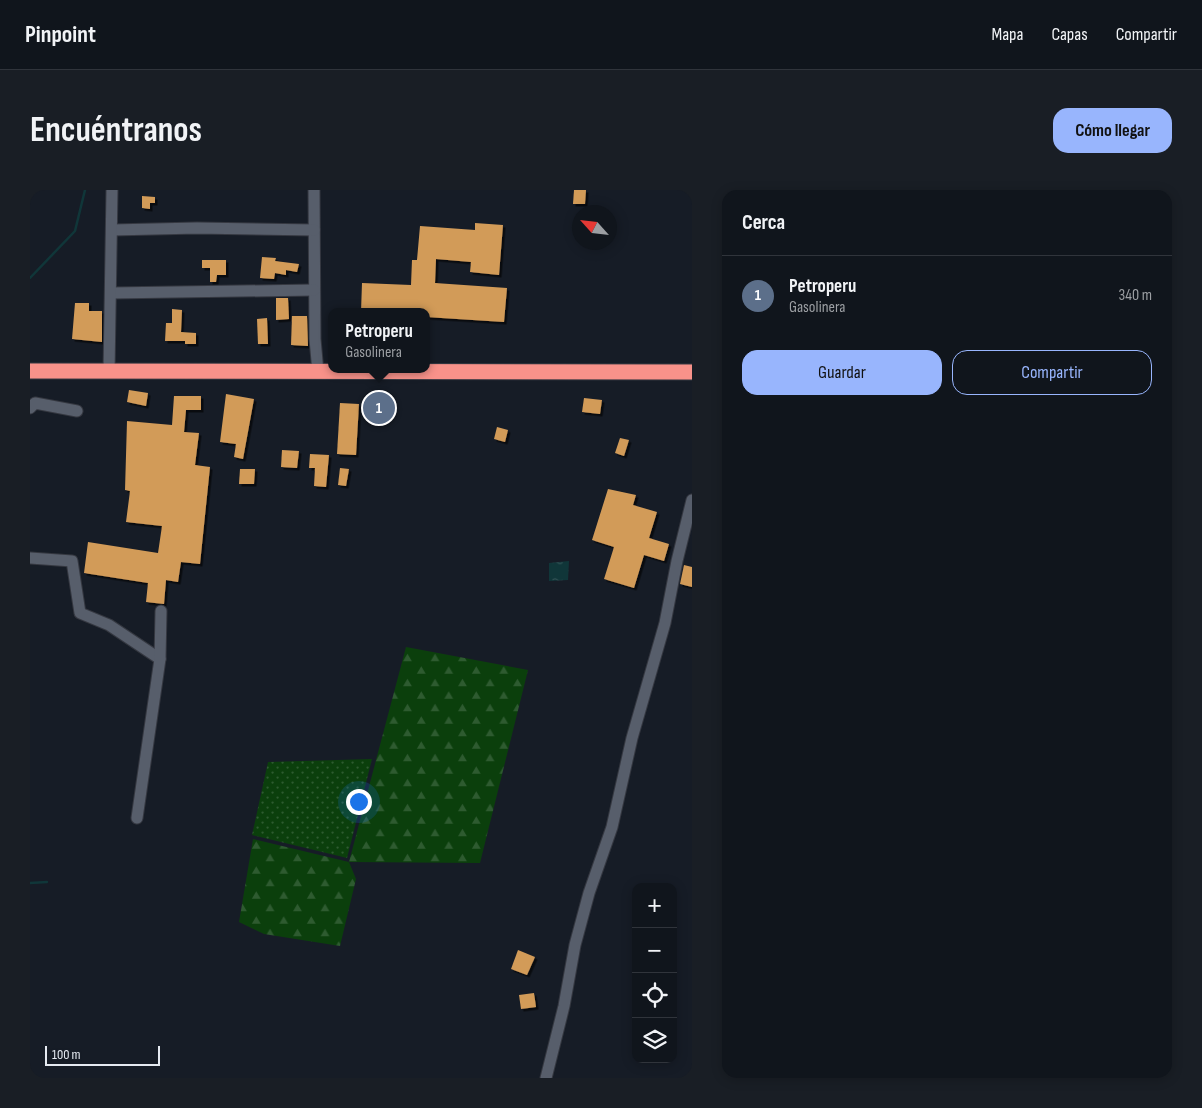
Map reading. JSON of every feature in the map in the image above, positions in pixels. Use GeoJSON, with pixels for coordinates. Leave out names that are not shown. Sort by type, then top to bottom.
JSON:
{"type":"FeatureCollection","features":[{"type":"Feature","properties":{"kind":"highway"},"geometry":{"type":"LineString","coordinates":[[30,371],[328,372]]}},
{"type":"Feature","properties":{"kind":"highway"},"geometry":{"type":"LineString","coordinates":[[430,372],[692,372]]}},
{"type":"Feature","properties":{"kind":"street"},"geometry":{"type":"LineString","coordinates":[[109,372],[112,190]]}},
{"type":"Feature","properties":{"kind":"street"},"geometry":{"type":"LineString","coordinates":[[314,190],[314,290],[318,372]]}},
{"type":"Feature","properties":{"kind":"street"},"geometry":{"type":"LineString","coordinates":[[112,230],[197,228],[314,230]]}},
{"type":"Feature","properties":{"kind":"street"},"geometry":{"type":"LineString","coordinates":[[111,293],[314,290]]}},
{"type":"Feature","properties":{"kind":"street"},"geometry":{"type":"LineString","coordinates":[[30,408],[35,403],[77,411]]}},
{"type":"Feature","properties":{"kind":"street"},"geometry":{"type":"LineString","coordinates":[[546,1078],[575,945],[612,827],[632,738],[665,623],[677,560],[692,500]]}},
{"type":"Feature","properties":{"kind":"street"},"geometry":{"type":"LineString","coordinates":[[30,558],[72,561],[80,613],[110,625],[160,659]]}},
{"type":"Feature","properties":{"kind":"street"},"geometry":{"type":"LineString","coordinates":[[137,818],[160,659],[161,611]]}},
{"type":"Feature","properties":{"kind":"green space"},"geometry":{"type":"Polygon","coordinates":[[[406,647],[528,670],[480,863],[349,862],[406,647]]]}},
{"type":"Feature","properties":{"kind":"green space"},"geometry":{"type":"Polygon","coordinates":[[[372,759],[347,858],[252,835],[268,762],[372,759]]]}},
{"type":"Feature","properties":{"kind":"green space"},"geometry":{"type":"Polygon","coordinates":[[[253,839],[349,862],[356,879],[340,946],[264,934],[239,922],[253,839]]]}},
{"type":"Feature","properties":{"kind":"water"},"geometry":{"type":"Polygon","coordinates":[[[569,561],[568,580],[549,581],[549,563],[569,561]]]}},
{"type":"Feature","properties":{"kind":"building"},"geometry":{"type":"Polygon","coordinates":[[[574,190],[586,190],[585,204],[573,204],[574,190]]]}},
{"type":"Feature","properties":{"kind":"building"},"geometry":{"type":"Polygon","coordinates":[[[142,196],[155,197],[155,203],[150,203],[150,209],[142,208],[142,196]]]}},
{"type":"Feature","properties":{"kind":"building"},"geometry":{"type":"Polygon","coordinates":[[[475,223],[503,225],[499,275],[470,272],[471,262],[436,259],[435,283],[507,288],[504,322],[430,317],[430,308],[361,308],[362,283],[411,285],[412,260],[417,260],[420,226],[475,230],[475,223]]]}},
{"type":"Feature","properties":{"kind":"building"},"geometry":{"type":"Polygon","coordinates":[[[262,257],[276,258],[275,261],[299,264],[297,272],[286,270],[286,275],[275,273],[274,279],[260,278],[262,257]]]}},
{"type":"Feature","properties":{"kind":"building"},"geometry":{"type":"Polygon","coordinates":[[[202,260],[226,260],[226,275],[217,275],[216,282],[210,282],[210,268],[202,268],[202,260]]]}},
{"type":"Feature","properties":{"kind":"building"},"geometry":{"type":"Polygon","coordinates":[[[276,298],[288,298],[289,319],[276,320],[276,298]]]}},
{"type":"Feature","properties":{"kind":"building"},"geometry":{"type":"Polygon","coordinates":[[[75,303],[89,303],[89,311],[102,311],[102,342],[72,339],[75,303]]]}},
{"type":"Feature","properties":{"kind":"building"},"geometry":{"type":"Polygon","coordinates":[[[172,309],[182,310],[181,332],[196,333],[196,344],[185,344],[185,341],[165,341],[166,323],[172,323],[172,309]]]}},
{"type":"Feature","properties":{"kind":"building"},"geometry":{"type":"Polygon","coordinates":[[[292,316],[307,316],[308,346],[291,345],[292,316]]]}},
{"type":"Feature","properties":{"kind":"building"},"geometry":{"type":"Polygon","coordinates":[[[267,318],[268,344],[258,344],[257,319],[267,318]]]}},
{"type":"Feature","properties":{"kind":"building"},"geometry":{"type":"Polygon","coordinates":[[[129,390],[148,393],[146,406],[127,402],[129,390]]]}},
{"type":"Feature","properties":{"kind":"building"},"geometry":{"type":"Polygon","coordinates":[[[226,394],[254,399],[243,459],[234,457],[236,444],[220,442],[226,394]]]}},
{"type":"Feature","properties":{"kind":"building"},"geometry":{"type":"Polygon","coordinates":[[[174,396],[201,396],[201,410],[186,410],[184,432],[199,433],[195,465],[210,467],[200,564],[181,562],[178,582],[166,580],[164,604],[146,602],[148,583],[84,573],[88,542],[158,553],[162,526],[126,522],[130,491],[125,490],[127,421],[172,425],[174,396]]]}},
{"type":"Feature","properties":{"kind":"building"},"geometry":{"type":"Polygon","coordinates":[[[584,398],[602,400],[600,414],[582,412],[584,398]]]}},
{"type":"Feature","properties":{"kind":"building"},"geometry":{"type":"Polygon","coordinates":[[[340,403],[359,404],[356,455],[337,454],[340,403]]]}},
{"type":"Feature","properties":{"kind":"building"},"geometry":{"type":"Polygon","coordinates":[[[497,427],[508,430],[505,442],[494,439],[497,427]]]}},
{"type":"Feature","properties":{"kind":"building"},"geometry":{"type":"Polygon","coordinates":[[[620,438],[629,440],[624,456],[615,453],[620,438]]]}},
{"type":"Feature","properties":{"kind":"building"},"geometry":{"type":"Polygon","coordinates":[[[282,450],[299,451],[297,468],[281,467],[282,450]]]}},
{"type":"Feature","properties":{"kind":"building"},"geometry":{"type":"Polygon","coordinates":[[[310,454],[329,455],[326,487],[314,486],[315,468],[309,468],[310,454]]]}},
{"type":"Feature","properties":{"kind":"building"},"geometry":{"type":"Polygon","coordinates":[[[340,468],[349,469],[346,486],[338,485],[340,468]]]}},
{"type":"Feature","properties":{"kind":"building"},"geometry":{"type":"Polygon","coordinates":[[[240,469],[255,469],[254,484],[239,484],[240,469]]]}},
{"type":"Feature","properties":{"kind":"building"},"geometry":{"type":"Polygon","coordinates":[[[608,489],[636,495],[633,505],[657,512],[649,538],[669,544],[664,561],[644,555],[634,588],[604,579],[614,547],[592,540],[608,489]]]}},
{"type":"Feature","properties":{"kind":"building"},"geometry":{"type":"Polygon","coordinates":[[[684,565],[692,567],[692,587],[680,584],[684,565]]]}},
{"type":"Feature","properties":{"kind":"building"},"geometry":{"type":"Polygon","coordinates":[[[518,950],[535,957],[527,975],[511,969],[518,950]]]}},
{"type":"Feature","properties":{"kind":"building"},"geometry":{"type":"Polygon","coordinates":[[[534,993],[536,1007],[521,1009],[519,995],[534,993]]]}},
{"type":"Feature","properties":{"kind":"waterway"},"geometry":{"type":"LineString","coordinates":[[30,278],[75,231],[85,190]]}},
{"type":"Feature","properties":{"kind":"waterway"},"geometry":{"type":"LineString","coordinates":[[30,883],[47,882]]}},
{"type":"Feature","properties":{"kind":"place","name":"Petroperu"},"geometry":{"type":"Point","coordinates":[379,408]}}]}
